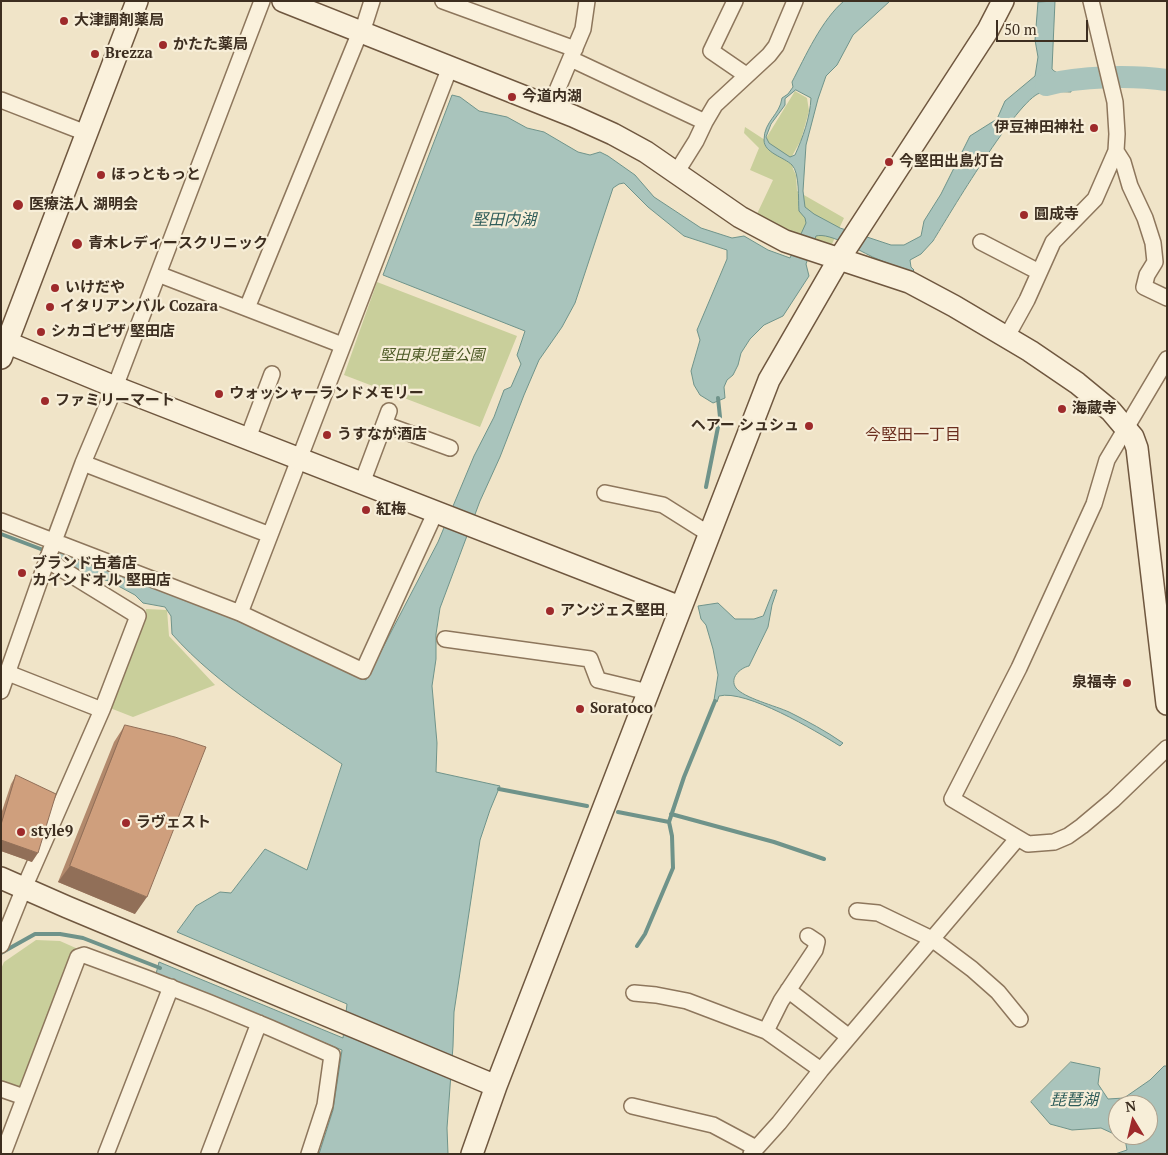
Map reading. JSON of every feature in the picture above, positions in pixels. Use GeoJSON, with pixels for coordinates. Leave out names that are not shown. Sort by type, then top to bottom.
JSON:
{"type":"FeatureCollection","features":[{"type":"Feature","properties":{"kind":"street"},"geometry":{"type":"LineString","coordinates":[[137,1],[3,347],[248,438],[680,607]]}},
{"type":"Feature","properties":{"kind":"street"},"geometry":{"type":"LineString","coordinates":[[1,692],[83,463],[115,387],[262,1]]}},
{"type":"Feature","properties":{"kind":"street"},"geometry":{"type":"LineString","coordinates":[[283,1],[613,134],[646,152],[740,217],[785,241],[803,248],[848,246],[954,306],[1077,383],[1111,411],[1132,437],[1137,448],[1167,704]]}},
{"type":"Feature","properties":{"kind":"street"},"geometry":{"type":"LineString","coordinates":[[247,308],[365,23],[372,1]]}},
{"type":"Feature","properties":{"kind":"street"},"geometry":{"type":"LineString","coordinates":[[443,1],[573,54],[705,122]]}},
{"type":"Feature","properties":{"kind":"street"},"geometry":{"type":"LineString","coordinates":[[550,107],[583,29],[588,1]]}},
{"type":"Feature","properties":{"kind":"street"},"geometry":{"type":"LineString","coordinates":[[735,1],[711,51],[746,74]]}},
{"type":"Feature","properties":{"kind":"street"},"geometry":{"type":"LineString","coordinates":[[676,173],[716,105],[746,74],[769,55],[776,46],[795,1]]}},
{"type":"Feature","properties":{"kind":"street"},"geometry":{"type":"LineString","coordinates":[[472,1154],[496,1086],[769,380],[848,246],[988,30],[1002,1]]}},
{"type":"Feature","properties":{"kind":"street"},"geometry":{"type":"LineString","coordinates":[[1006,338],[1053,242],[1095,199],[1116,151],[1116,110],[1091,1]]}},
{"type":"Feature","properties":{"kind":"street"},"geometry":{"type":"LineString","coordinates":[[240,613],[342,344],[450,68]]}},
{"type":"Feature","properties":{"kind":"street"},"geometry":{"type":"LineString","coordinates":[[1,100],[86,133]]}},
{"type":"Feature","properties":{"kind":"street"},"geometry":{"type":"LineString","coordinates":[[1116,151],[1123,162],[1130,186],[1145,218],[1152,243],[1155,262],[1147,275],[1144,286],[1167,298]]}},
{"type":"Feature","properties":{"kind":"street"},"geometry":{"type":"LineString","coordinates":[[981,242],[1039,272]]}},
{"type":"Feature","properties":{"kind":"street"},"geometry":{"type":"LineString","coordinates":[[158,274],[342,344]]}},
{"type":"Feature","properties":{"kind":"street"},"geometry":{"type":"LineString","coordinates":[[1167,359],[1107,460],[1094,504],[1019,668],[952,799],[1028,844],[1054,842],[1068,836],[1082,826],[1113,800],[1167,748]]}},
{"type":"Feature","properties":{"kind":"street"},"geometry":{"type":"LineString","coordinates":[[248,438],[272,374]]}},
{"type":"Feature","properties":{"kind":"street"},"geometry":{"type":"LineString","coordinates":[[362,482],[387,418],[450,448]]}},
{"type":"Feature","properties":{"kind":"street"},"geometry":{"type":"LineString","coordinates":[[83,463],[270,535]]}},
{"type":"Feature","properties":{"kind":"street"},"geometry":{"type":"LineString","coordinates":[[605,493],[663,505],[709,534]]}},
{"type":"Feature","properties":{"kind":"street"},"geometry":{"type":"LineString","coordinates":[[1,521],[240,613],[363,671],[442,513]]}},
{"type":"Feature","properties":{"kind":"street"},"geometry":{"type":"LineString","coordinates":[[1,946],[24,888],[102,710],[138,616],[47,560]]}},
{"type":"Feature","properties":{"kind":"street"},"geometry":{"type":"LineString","coordinates":[[445,639],[590,658],[598,680],[648,692]]}},
{"type":"Feature","properties":{"kind":"street"},"geometry":{"type":"LineString","coordinates":[[8,673],[102,710]]}},
{"type":"Feature","properties":{"kind":"street"},"geometry":{"type":"LineString","coordinates":[[632,1106],[713,1125],[753,1151],[779,1123],[820,1070],[1018,839]]}},
{"type":"Feature","properties":{"kind":"street"},"geometry":{"type":"LineString","coordinates":[[1,878],[496,1086]]}},
{"type":"Feature","properties":{"kind":"street"},"geometry":{"type":"LineString","coordinates":[[857,911],[878,913],[932,939],[972,969],[998,992],[1020,1020]]}},
{"type":"Feature","properties":{"kind":"street"},"geometry":{"type":"LineString","coordinates":[[766,1031],[781,1001],[816,950],[816,942],[808,936]]}},
{"type":"Feature","properties":{"kind":"street"},"geometry":{"type":"LineString","coordinates":[[3,1154],[78,957],[84,955],[171,986],[259,1022],[332,1055],[325,1105],[309,1154]]}},
{"type":"Feature","properties":{"kind":"street"},"geometry":{"type":"LineString","coordinates":[[106,1154],[171,986]]}},
{"type":"Feature","properties":{"kind":"street"},"geometry":{"type":"LineString","coordinates":[[788,990],[849,1037]]}},
{"type":"Feature","properties":{"kind":"street"},"geometry":{"type":"LineString","coordinates":[[634,993],[686,1001],[766,1031],[820,1070]]}},
{"type":"Feature","properties":{"kind":"street"},"geometry":{"type":"LineString","coordinates":[[210,1154],[259,1022]]}},
{"type":"Feature","properties":{"kind":"street"},"geometry":{"type":"LineString","coordinates":[[1,1089],[24,1097]]}},
{"type":"Feature","properties":{"kind":"green space"},"geometry":{"type":"Polygon","coordinates":[[[795,91],[807,98],[809,111],[801,140],[791,158],[796,175],[797,191],[844,218],[832,244],[799,235],[756,216],[773,180],[750,170],[759,148],[744,133],[745,127],[765,140],[795,91]]]}},
{"type":"Feature","properties":{"kind":"green space","name":"堅田東児童公園"},"geometry":{"type":"Polygon","coordinates":[[[377,282],[517,336],[480,427],[344,375],[377,282]]]}},
{"type":"Feature","properties":{"kind":"green space"},"geometry":{"type":"Polygon","coordinates":[[[146,609],[167,610],[169,636],[215,685],[133,717],[110,708],[142,626],[146,609]]]}},
{"type":"Feature","properties":{"kind":"green space"},"geometry":{"type":"Polygon","coordinates":[[[36,940],[60,941],[78,949],[21,1091],[1,1084],[1,969],[4,962],[36,940]]]}},
{"type":"Feature","properties":{"kind":"water","name":"堅田内湖"},"geometry":{"type":"Polygon","coordinates":[[[844,1],[890,1],[853,35],[837,65],[826,76],[806,145],[803,191],[805,207],[840,228],[891,245],[904,245],[921,236],[924,221],[941,194],[970,136],[997,119],[1005,101],[1035,76],[1038,57],[1035,40],[1038,2],[1055,1],[1052,69],[1059,73],[1075,75],[1077,88],[1071,89],[1071,92],[1051,91],[1040,93],[1029,100],[1000,136],[933,241],[921,254],[910,260],[911,267],[914,270],[912,272],[875,258],[846,243],[829,237],[816,236],[806,264],[809,276],[783,316],[764,325],[750,339],[741,353],[733,375],[727,380],[724,387],[725,398],[713,403],[700,395],[694,385],[691,371],[700,340],[697,330],[727,259],[727,250],[684,236],[648,207],[624,183],[613,188],[575,303],[562,327],[539,360],[480,501],[440,608],[432,686],[437,743],[436,772],[500,786],[480,840],[454,1012],[447,1128],[448,1154],[319,1154],[333,1110],[342,1050],[156,974],[159,962],[343,1038],[347,1004],[177,932],[196,906],[220,892],[231,893],[265,849],[307,870],[342,764],[252,704],[210,671],[172,634],[171,616],[165,607],[143,603],[135,595],[109,581],[85,575],[58,559],[61,551],[201,604],[366,680],[438,542],[474,456],[494,417],[504,390],[511,387],[521,364],[517,355],[525,331],[383,275],[452,95],[460,97],[479,111],[507,117],[527,128],[544,132],[578,152],[590,155],[600,152],[635,175],[654,197],[701,228],[732,238],[744,236],[768,250],[790,258],[806,223],[805,218],[799,211],[795,169],[789,162],[767,148],[764,140],[765,133],[781,104],[782,98],[793,87],[792,82],[821,28],[844,1]],[[796,90],[785,99],[785,105],[771,124],[766,137],[769,143],[790,157],[795,155],[808,120],[811,98],[796,90]]]}},
{"type":"Feature","properties":{"kind":"water"},"geometry":{"type":"Polygon","coordinates":[[[1119,69],[1151,70],[1167,75],[1167,86],[1083,86],[1082,76],[1119,69]]]}},
{"type":"Feature","properties":{"kind":"water"},"geometry":{"type":"Polygon","coordinates":[[[774,590],[777,590],[768,627],[749,666],[736,674],[734,684],[740,692],[789,712],[823,730],[843,743],[840,746],[763,705],[731,696],[719,696],[717,702],[714,700],[718,675],[713,649],[698,606],[718,603],[735,619],[754,619],[763,616],[774,590]]]}},
{"type":"Feature","properties":{"kind":"water","name":"琵琶湖"},"geometry":{"type":"Polygon","coordinates":[[[1071,1062],[1100,1068],[1098,1084],[1108,1099],[1108,1131],[1101,1128],[1072,1130],[1050,1124],[1031,1102],[1071,1062]]]}},
{"type":"Feature","properties":{"kind":"water","name":"琵琶湖"},"geometry":{"type":"Polygon","coordinates":[[[1164,1066],[1167,1066],[1167,1154],[1115,1154],[1127,1150],[1126,1145],[1158,1145],[1158,1095],[1128,1095],[1150,1080],[1164,1066]]]}},
{"type":"Feature","properties":{"kind":"building","name":"ラヴェスト"},"geometry":{"type":"Polygon","coordinates":[[[125,725],[175,737],[206,747],[147,897],[70,866],[125,725]]]}},
{"type":"Feature","properties":{"kind":"building","name":"style9"},"geometry":{"type":"Polygon","coordinates":[[[16,775],[56,794],[38,853],[1,840],[1,825],[16,775]]]}},
{"type":"Feature","properties":{"kind":"waterway"},"geometry":{"type":"LineString","coordinates":[[1046,85],[1106,77],[1139,77],[1167,80]]}},
{"type":"Feature","properties":{"kind":"waterway"},"geometry":{"type":"LineString","coordinates":[[706,487],[720,417],[718,398]]}},
{"type":"Feature","properties":{"kind":"waterway"},"geometry":{"type":"LineString","coordinates":[[1,534],[46,551]]}},
{"type":"Feature","properties":{"kind":"waterway"},"geometry":{"type":"LineString","coordinates":[[618,812],[669,822],[684,777],[715,701]]}},
{"type":"Feature","properties":{"kind":"waterway"},"geometry":{"type":"LineString","coordinates":[[499,789],[587,806]]}},
{"type":"Feature","properties":{"kind":"waterway"},"geometry":{"type":"LineString","coordinates":[[671,814],[774,842],[824,859]]}},
{"type":"Feature","properties":{"kind":"waterway"},"geometry":{"type":"LineString","coordinates":[[637,946],[645,934],[673,868],[672,836],[669,822]]}},
{"type":"Feature","properties":{"kind":"waterway"},"geometry":{"type":"LineString","coordinates":[[1,953],[35,934],[60,934],[83,938],[160,968]]}},
{"type":"Feature","properties":{"kind":"place","name":"大津調剤薬局"},"geometry":{"type":"Point","coordinates":[64,21]}},
{"type":"Feature","properties":{"kind":"place","name":"かたた薬局"},"geometry":{"type":"Point","coordinates":[163,45]}},
{"type":"Feature","properties":{"kind":"place","name":"Brezza"},"geometry":{"type":"Point","coordinates":[95,54]}},
{"type":"Feature","properties":{"kind":"place","name":"今道内湖"},"geometry":{"type":"Point","coordinates":[512,97]}},
{"type":"Feature","properties":{"kind":"place","name":"伊豆神田神社"},"geometry":{"type":"Point","coordinates":[1094,128]}},
{"type":"Feature","properties":{"kind":"place","name":"今堅田出島灯台"},"geometry":{"type":"Point","coordinates":[889,162]}},
{"type":"Feature","properties":{"kind":"place","name":"ほっともっと"},"geometry":{"type":"Point","coordinates":[101,175]}},
{"type":"Feature","properties":{"kind":"place","name":"医療法人 湖明会"},"geometry":{"type":"Point","coordinates":[18,205]}},
{"type":"Feature","properties":{"kind":"place","name":"圓成寺"},"geometry":{"type":"Point","coordinates":[1024,215]}},
{"type":"Feature","properties":{"kind":"place","name":"青木レディースクリニック"},"geometry":{"type":"Point","coordinates":[77,244]}},
{"type":"Feature","properties":{"kind":"place","name":"いけだや"},"geometry":{"type":"Point","coordinates":[55,288]}},
{"type":"Feature","properties":{"kind":"place","name":"イタリアンバル Cozara"},"geometry":{"type":"Point","coordinates":[50,307]}},
{"type":"Feature","properties":{"kind":"place","name":"シカゴピザ 堅田店"},"geometry":{"type":"Point","coordinates":[41,332]}},
{"type":"Feature","properties":{"kind":"place","name":"ウォッシャーランドメモリー"},"geometry":{"type":"Point","coordinates":[219,394]}},
{"type":"Feature","properties":{"kind":"place","name":"ファミリーマート"},"geometry":{"type":"Point","coordinates":[45,401]}},
{"type":"Feature","properties":{"kind":"place","name":"海蔵寺"},"geometry":{"type":"Point","coordinates":[1062,409]}},
{"type":"Feature","properties":{"kind":"place","name":"ヘアー シュシュ"},"geometry":{"type":"Point","coordinates":[809,426]}},
{"type":"Feature","properties":{"kind":"place","name":"うすなが酒店"},"geometry":{"type":"Point","coordinates":[327,435]}},
{"type":"Feature","properties":{"kind":"place","name":"紅梅"},"geometry":{"type":"Point","coordinates":[366,510]}},
{"type":"Feature","properties":{"kind":"place","name":"ブランド古着店 カインドオル 堅田店"},"geometry":{"type":"Point","coordinates":[22,573]}},
{"type":"Feature","properties":{"kind":"place","name":"アンジェス堅田"},"geometry":{"type":"Point","coordinates":[550,611]}},
{"type":"Feature","properties":{"kind":"place","name":"泉福寺"},"geometry":{"type":"Point","coordinates":[1127,683]}},
{"type":"Feature","properties":{"kind":"place","name":"Soratoco"},"geometry":{"type":"Point","coordinates":[580,709]}},
{"type":"Feature","properties":{"kind":"place","name":"ラヴェスト"},"geometry":{"type":"Point","coordinates":[126,823]}},
{"type":"Feature","properties":{"kind":"place","name":"style9"},"geometry":{"type":"Point","coordinates":[21,832]}},
{"type":"Feature","properties":{"kind":"district","name":"今堅田一丁目"},"geometry":{"type":"Point","coordinates":[913,435]}}]}
